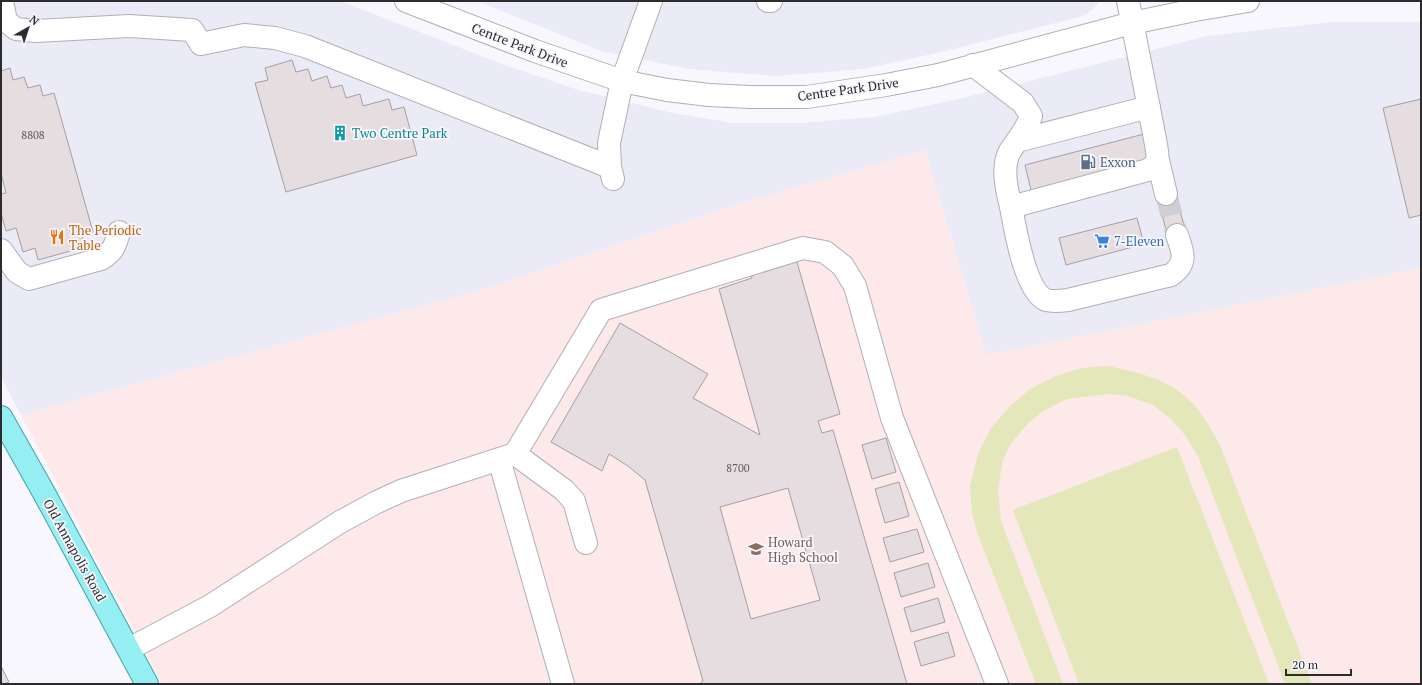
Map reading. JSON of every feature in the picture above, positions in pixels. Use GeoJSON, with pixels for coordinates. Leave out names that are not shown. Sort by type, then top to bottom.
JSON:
{"type":"FeatureCollection","features":[{"type":"Feature","properties":{"kind":"main road","name":"Old Annapolis Road"},"geometry":{"type":"LineString","coordinates":[[1,417],[44,493],[147,684]]}},
{"type":"Feature","properties":{"kind":"street","name":"Centre Park Drive"},"geometry":{"type":"LineString","coordinates":[[406,1],[622,82],[667,90],[750,98],[807,97],[886,85],[938,75],[1132,23],[1248,1]]}},
{"type":"Feature","properties":{"kind":"street"},"geometry":{"type":"LineString","coordinates":[[3,16],[16,29],[36,31],[129,26],[192,30],[201,44],[244,35],[275,38],[305,46],[612,174],[609,143],[622,82],[651,1]]}},
{"type":"Feature","properties":{"kind":"street"},"geometry":{"type":"LineString","coordinates":[[1128,1],[1158,160],[1166,194]]}},
{"type":"Feature","properties":{"kind":"street"},"geometry":{"type":"LineString","coordinates":[[972,65],[1023,103],[1031,116],[1028,126],[1009,153],[1006,168],[1008,192],[1020,249],[1029,277],[1037,293],[1047,300],[1056,302],[1171,274],[1180,267],[1182,262],[1182,248],[1177,235]]}},
{"type":"Feature","properties":{"kind":"street"},"geometry":{"type":"LineString","coordinates":[[1017,141],[1149,107]]}},
{"type":"Feature","properties":{"kind":"street"},"geometry":{"type":"LineString","coordinates":[[1011,207],[1148,170],[1155,166],[1158,160]]}},
{"type":"Feature","properties":{"kind":"street"},"geometry":{"type":"LineString","coordinates":[[1,250],[17,272],[29,279],[101,258],[110,253],[116,245],[119,232]]}},
{"type":"Feature","properties":{"kind":"street"},"geometry":{"type":"LineString","coordinates":[[129,649],[210,606],[340,522],[377,502],[401,491],[507,457],[601,310],[803,248],[825,252],[843,266],[856,286],[892,418],[997,684]]}},
{"type":"Feature","properties":{"kind":"street"},"geometry":{"type":"LineString","coordinates":[[507,457],[564,490],[574,501],[586,543]]}},
{"type":"Feature","properties":{"kind":"street"},"geometry":{"type":"LineString","coordinates":[[507,457],[563,684]]}},
{"type":"Feature","properties":{"kind":"shaded area"},"geometry":{"type":"Polygon","coordinates":[[[1,1],[341,1],[499,63],[578,90],[673,113],[733,123],[802,123],[875,117],[963,98],[1207,36],[1332,22],[1421,22],[1421,268],[986,355],[925,150],[736,205],[488,288],[21,415],[1,377],[1,1]]]}},
{"type":"Feature","properties":{"kind":"shaded area"},"geometry":{"type":"Polygon","coordinates":[[[477,1],[1100,1],[1092,10],[1083,16],[946,51],[863,69],[775,76],[689,69],[601,51],[477,1]]]}},
{"type":"Feature","properties":{"kind":"shaded area","name":"Howard High School"},"geometry":{"type":"Polygon","coordinates":[[[925,150],[986,355],[1421,268],[1421,684],[162,684],[21,415],[488,288],[736,205],[925,150]]]}},
{"type":"Feature","properties":{"kind":"green space"},"geometry":{"type":"Polygon","coordinates":[[[1107,366],[1137,373],[1163,382],[1187,398],[1197,408],[1208,424],[1220,445],[1312,684],[1285,684],[1198,456],[1185,435],[1171,419],[1153,405],[1128,396],[1108,394],[1067,399],[1045,410],[1028,423],[1009,446],[1002,463],[998,492],[1001,521],[1063,684],[1036,684],[977,532],[972,513],[970,486],[978,454],[991,428],[1010,406],[1030,389],[1056,376],[1082,368],[1107,366]]]}},
{"type":"Feature","properties":{"kind":"green space"},"geometry":{"type":"Polygon","coordinates":[[[1177,447],[1269,684],[1079,684],[1013,510],[1177,447]]]}},
{"type":"Feature","properties":{"kind":"building","name":"Two Centre Park"},"geometry":{"type":"Polygon","coordinates":[[[292,60],[296,72],[308,69],[312,81],[327,76],[331,88],[342,85],[346,98],[360,94],[363,106],[389,99],[392,110],[404,107],[417,155],[286,192],[255,83],[268,80],[265,68],[292,60]]]}},
{"type":"Feature","properties":{"kind":"building"},"geometry":{"type":"Polygon","coordinates":[[[10,68],[13,80],[24,77],[28,88],[40,85],[43,96],[54,93],[93,232],[82,235],[85,247],[38,260],[35,248],[23,252],[16,228],[6,231],[1,213],[1,194],[6,193],[1,173],[1,71],[10,68]]]}},
{"type":"Feature","properties":{"kind":"building"},"geometry":{"type":"Polygon","coordinates":[[[1421,99],[1421,215],[1409,218],[1383,108],[1421,99]]]}},
{"type":"Feature","properties":{"kind":"building","name":"Exxon"},"geometry":{"type":"Polygon","coordinates":[[[1144,134],[1151,159],[1031,190],[1025,165],[1144,134]]]}},
{"type":"Feature","properties":{"kind":"building"},"geometry":{"type":"Polygon","coordinates":[[[1175,192],[1186,233],[1168,237],[1157,196],[1175,192]]]}},
{"type":"Feature","properties":{"kind":"building","name":"7-Eleven"},"geometry":{"type":"Polygon","coordinates":[[[1137,218],[1144,244],[1066,265],[1059,238],[1137,218]]]}},
{"type":"Feature","properties":{"kind":"building","name":"Howard High School"},"geometry":{"type":"Polygon","coordinates":[[[795,255],[840,414],[818,421],[822,433],[833,430],[907,684],[699,684],[703,681],[645,480],[628,466],[609,454],[602,471],[551,442],[620,323],[708,374],[693,398],[760,435],[719,289],[752,278],[750,266],[795,255]],[[788,488],[720,507],[751,619],[820,600],[788,488]]]}},
{"type":"Feature","properties":{"kind":"building"},"geometry":{"type":"Polygon","coordinates":[[[886,438],[896,472],[872,479],[862,445],[886,438]]]}},
{"type":"Feature","properties":{"kind":"building"},"geometry":{"type":"Polygon","coordinates":[[[899,482],[909,516],[885,523],[875,489],[899,482]]]}},
{"type":"Feature","properties":{"kind":"building"},"geometry":{"type":"Polygon","coordinates":[[[917,529],[924,552],[890,562],[883,538],[917,529]]]}},
{"type":"Feature","properties":{"kind":"building"},"geometry":{"type":"Polygon","coordinates":[[[928,563],[935,587],[901,597],[894,573],[928,563]]]}},
{"type":"Feature","properties":{"kind":"building"},"geometry":{"type":"Polygon","coordinates":[[[938,598],[945,622],[911,632],[904,608],[938,598]]]}},
{"type":"Feature","properties":{"kind":"building"},"geometry":{"type":"Polygon","coordinates":[[[948,632],[955,656],[921,666],[914,642],[948,632]]]}},
{"type":"Feature","properties":{"kind":"building"},"geometry":{"type":"Polygon","coordinates":[[[1,666],[9,682],[4,684],[1,684],[1,666]]]}},
{"type":"Feature","properties":{"kind":"tunnel"},"geometry":{"type":"LineString","coordinates":[[1166,194],[1177,235]]}},
{"type":"Feature","properties":{"kind":"place","name":"Two Centre Park"},"geometry":{"type":"Point","coordinates":[340,133]}},
{"type":"Feature","properties":{"kind":"place","name":"Exxon"},"geometry":{"type":"Point","coordinates":[1088,162]}},
{"type":"Feature","properties":{"kind":"place","name":"The Periodic Table"},"geometry":{"type":"Point","coordinates":[57,237]}},
{"type":"Feature","properties":{"kind":"place","name":"7-Eleven"},"geometry":{"type":"Point","coordinates":[1102,241]}},
{"type":"Feature","properties":{"kind":"place","name":"Howard High School"},"geometry":{"type":"Point","coordinates":[756,549]}}]}
